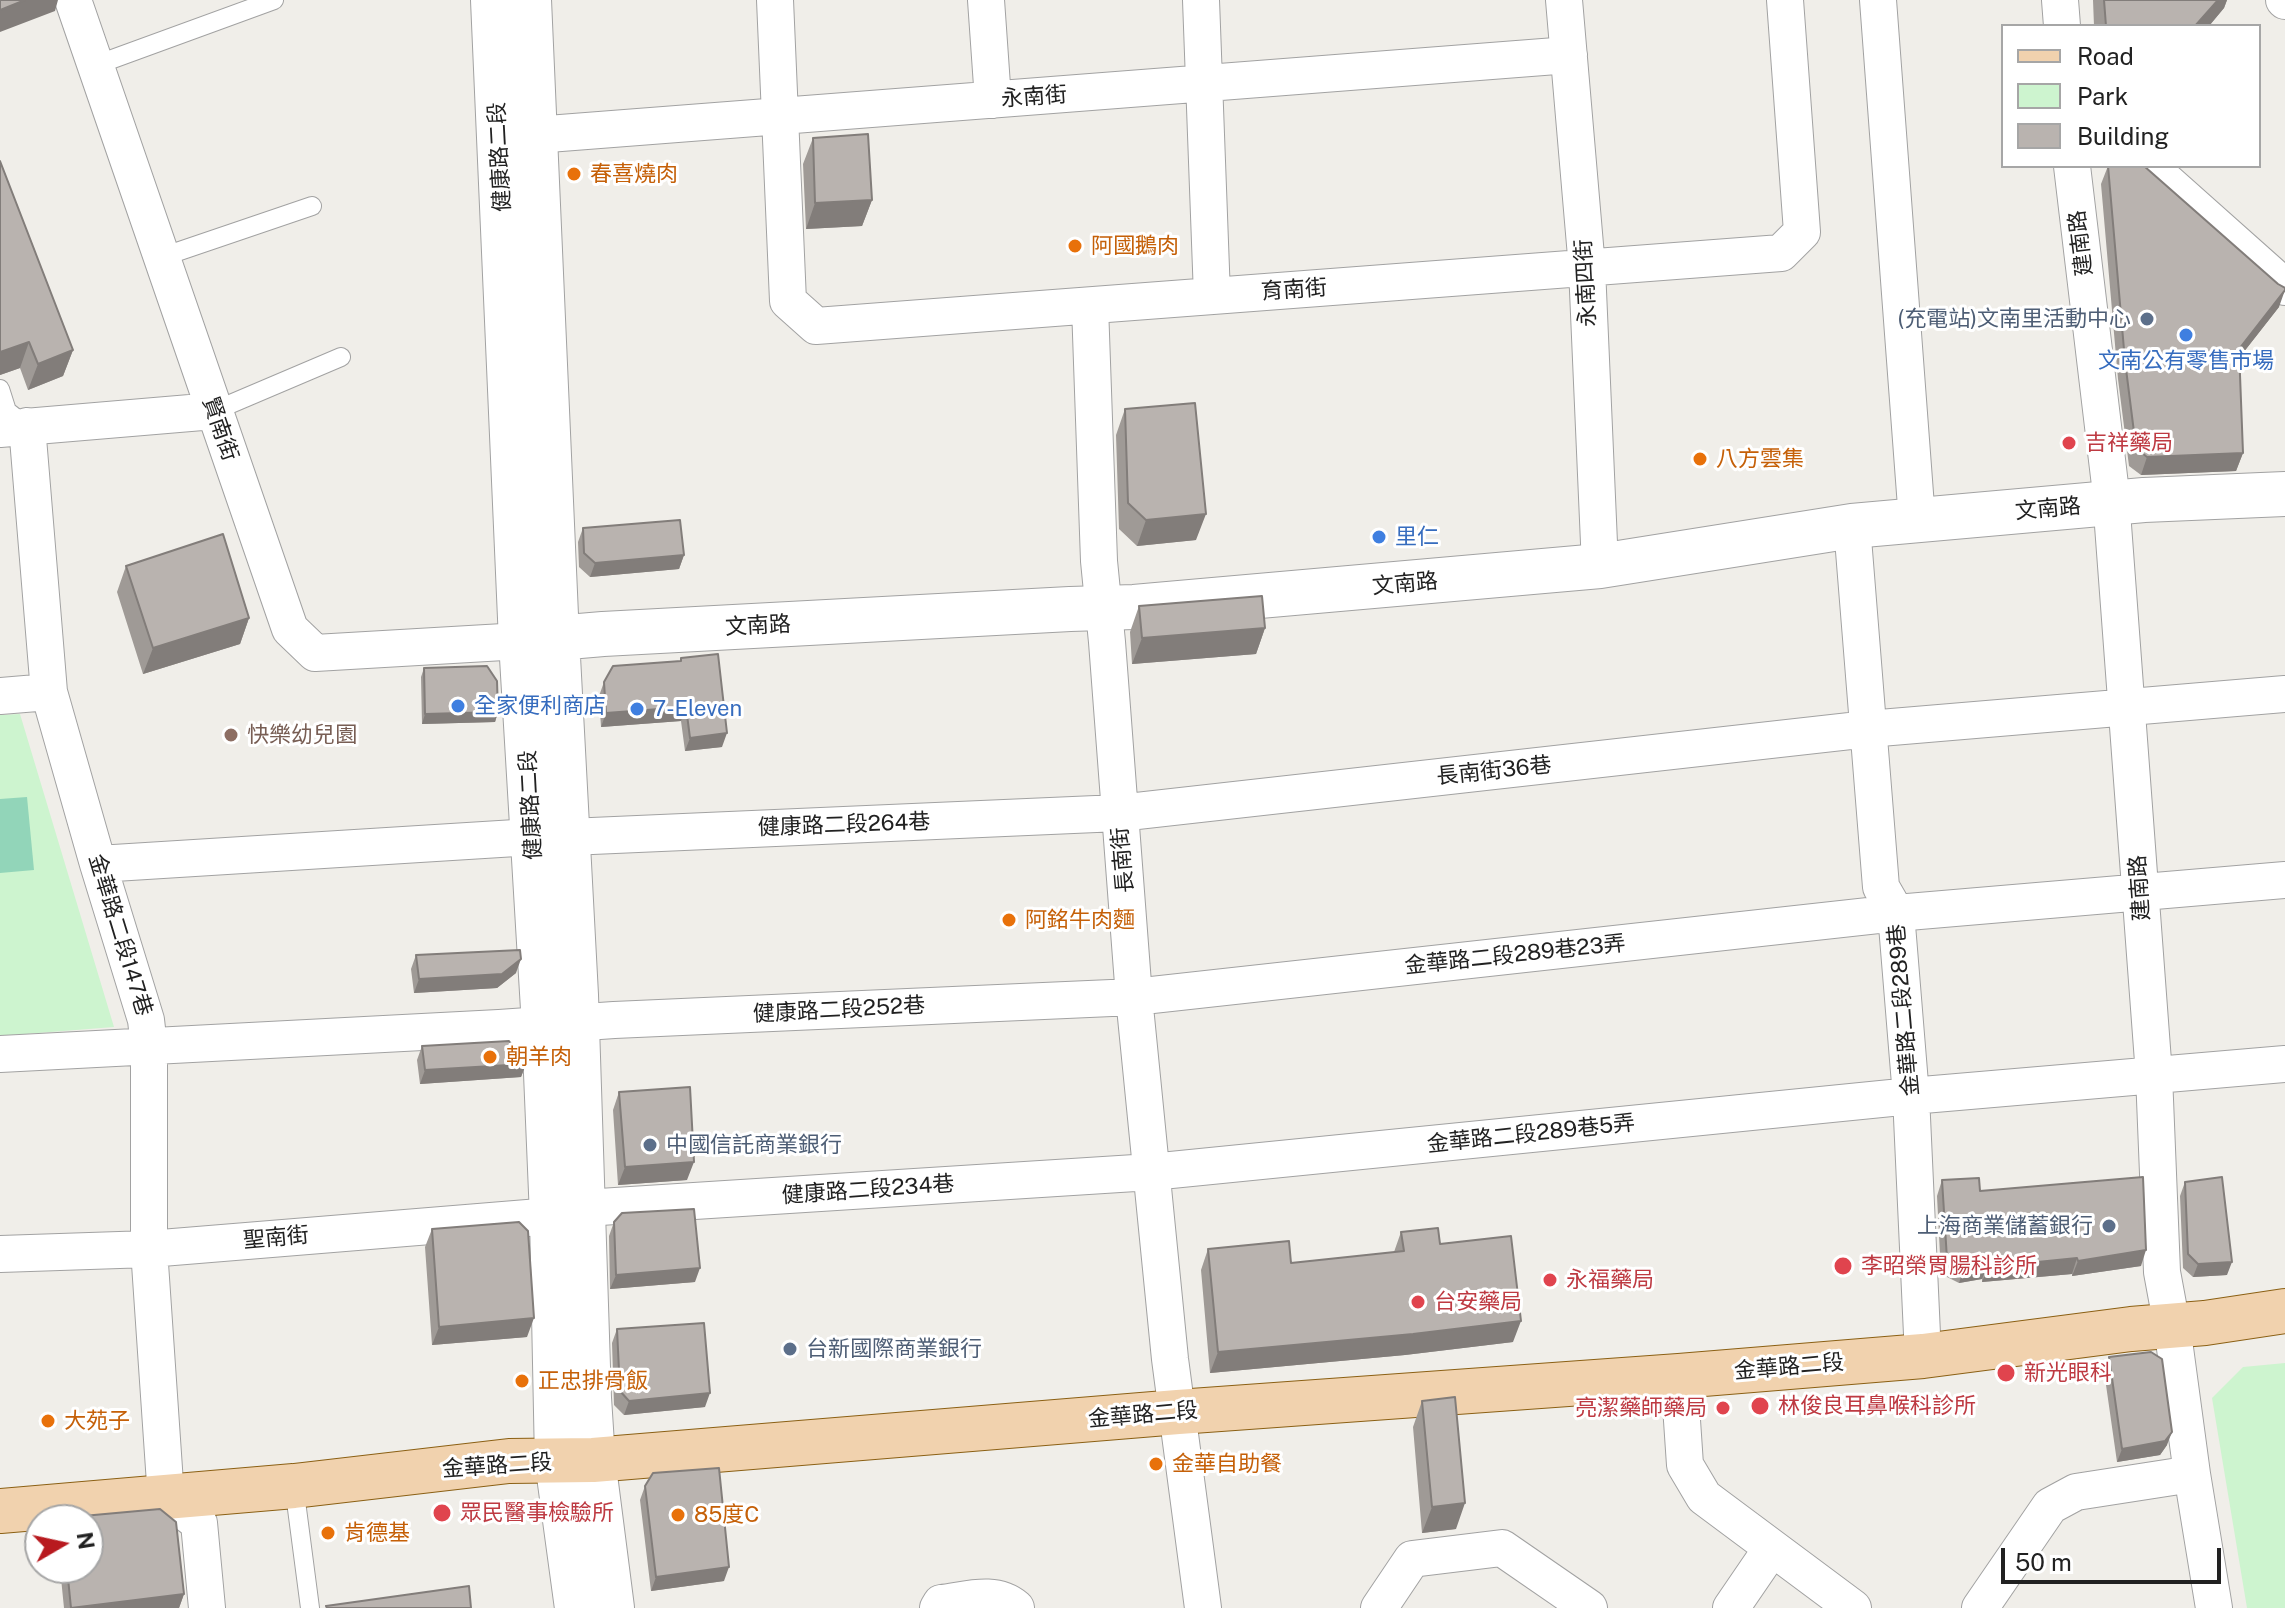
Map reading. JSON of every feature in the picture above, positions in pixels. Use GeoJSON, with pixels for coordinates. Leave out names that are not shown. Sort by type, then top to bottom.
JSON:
{"type":"FeatureCollection","features":[{"type":"Feature","properties":{"kind":"main road","name":"金華路二段"},"geometry":{"type":"LineString","coordinates":[[0,1511],[294,1486],[509,1461],[575,1460],[1923,1356],[2285,1311]]}},
{"type":"Feature","properties":{"kind":"street","name":"賢南街"},"geometry":{"type":"LineString","coordinates":[[73,0],[290,629],[315,653],[539,640]]}},
{"type":"Feature","properties":{"kind":"street","name":"健康路二段"},"geometry":{"type":"LineString","coordinates":[[493,0],[518,137]]}},
{"type":"Feature","properties":{"kind":"street","name":"健康路二段"},"geometry":{"type":"LineString","coordinates":[[529,0],[518,137],[539,640],[568,1212],[589,1398],[575,1460],[577,1608]]}},
{"type":"Feature","properties":{"kind":"street"},"geometry":{"type":"LineString","coordinates":[[775,0],[780,116]]}},
{"type":"Feature","properties":{"kind":"street"},"geometry":{"type":"LineString","coordinates":[[986,0],[993,100]]}},
{"type":"Feature","properties":{"kind":"street"},"geometry":{"type":"LineString","coordinates":[[1201,0],[1212,296]]}},
{"type":"Feature","properties":{"kind":"street","name":"永南四街"},"geometry":{"type":"LineString","coordinates":[[1564,0],[1587,268],[1600,566]]}},
{"type":"Feature","properties":{"kind":"street","name":"育南街"},"geometry":{"type":"LineString","coordinates":[[780,116],[788,301],[816,326],[1781,253],[1802,232],[1785,0]]}},
{"type":"Feature","properties":{"kind":"street"},"geometry":{"type":"LineString","coordinates":[[1878,0],[1917,520]]}},
{"type":"Feature","properties":{"kind":"street"},"geometry":{"type":"LineString","coordinates":[[2060,0],[2062,24]]}},
{"type":"Feature","properties":{"kind":"street","name":"永南街"},"geometry":{"type":"LineString","coordinates":[[518,137],[1569,55]]}},
{"type":"Feature","properties":{"kind":"street","name":"建南路"},"geometry":{"type":"LineString","coordinates":[[2072,168],[2111,503],[2154,1075],[2162,1272],[2214,1608]]}},
{"type":"Feature","properties":{"kind":"street"},"geometry":{"type":"LineString","coordinates":[[2151,168],[2285,287]]}},
{"type":"Feature","properties":{"kind":"street","name":"長南街"},"geometry":{"type":"LineString","coordinates":[[1090,306],[1099,561],[1134,997],[1170,1359],[1203,1608]]}},
{"type":"Feature","properties":{"kind":"street"},"geometry":{"type":"LineString","coordinates":[[14,427],[214,411]]}},
{"type":"Feature","properties":{"kind":"street","name":"金華路二段147巷"},"geometry":{"type":"LineString","coordinates":[[14,427],[49,692],[146,1020],[149,1046],[149,1249],[166,1498]]}},
{"type":"Feature","properties":{"kind":"street","name":"文南路"},"geometry":{"type":"LineString","coordinates":[[539,640],[1134,607],[1600,566],[1852,526],[2111,503],[2285,494]]}},
{"type":"Feature","properties":{"kind":"street","name":"金華路二段289巷"},"geometry":{"type":"LineString","coordinates":[[1852,526],[1881,887],[1896,913],[1911,1096],[1923,1356]]}},
{"type":"Feature","properties":{"kind":"street"},"geometry":{"type":"LineString","coordinates":[[0,696],[49,692]]}},
{"type":"Feature","properties":{"kind":"street","name":"長南街36巷"},"geometry":{"type":"LineString","coordinates":[[1119,813],[1868,729],[2285,694]]}},
{"type":"Feature","properties":{"kind":"street","name":"健康路二段264巷"},"geometry":{"type":"LineString","coordinates":[[98,864],[551,837],[1119,813]]}},
{"type":"Feature","properties":{"kind":"street","name":"金華路二段289巷23弄"},"geometry":{"type":"LineString","coordinates":[[1134,997],[1896,913],[2285,880]]}},
{"type":"Feature","properties":{"kind":"street","name":"健康路二段252巷"},"geometry":{"type":"LineString","coordinates":[[0,1054],[1134,997]]}},
{"type":"Feature","properties":{"kind":"street","name":"金華路二段289巷5弄"},"geometry":{"type":"LineString","coordinates":[[1151,1172],[1911,1096],[2285,1064]]}},
{"type":"Feature","properties":{"kind":"street","name":"健康路二段234巷"},"geometry":{"type":"LineString","coordinates":[[568,1212],[1151,1172]]}},
{"type":"Feature","properties":{"kind":"street","name":"聖南街"},"geometry":{"type":"LineString","coordinates":[[0,1254],[149,1249],[568,1212]]}},
{"type":"Feature","properties":{"kind":"street"},"geometry":{"type":"LineString","coordinates":[[1679,1376],[1685,1465],[1704,1497],[1853,1608]]}},
{"type":"Feature","properties":{"kind":"street","name":"健康路二段"},"geometry":{"type":"LineString","coordinates":[[575,1460],[612,1608]]}},
{"type":"Feature","properties":{"kind":"street"},"geometry":{"type":"LineString","coordinates":[[1980,1608],[2050,1506],[2076,1492],[2192,1474]]}},
{"type":"Feature","properties":{"kind":"street"},"geometry":{"type":"LineString","coordinates":[[166,1498],[199,1523],[207,1608]]}},
{"type":"Feature","properties":{"kind":"street"},"geometry":{"type":"LineString","coordinates":[[1379,1608],[1412,1559],[1502,1548],[1589,1608]]}},
{"type":"Feature","properties":{"kind":"street"},"geometry":{"type":"LineString","coordinates":[[1731,1608],[1772,1548]]}},
{"type":"Feature","properties":{"kind":"street"},"geometry":{"type":"LineString","coordinates":[[938,1608],[941,1603],[990,1597],[1006,1600],[1016,1608]]}},
{"type":"Feature","properties":{"kind":"lane"},"geometry":{"type":"LineString","coordinates":[[96,65],[274,0]]}},
{"type":"Feature","properties":{"kind":"lane"},"geometry":{"type":"LineString","coordinates":[[162,257],[312,206]]}},
{"type":"Feature","properties":{"kind":"lane"},"geometry":{"type":"LineString","coordinates":[[214,411],[341,357]]}},
{"type":"Feature","properties":{"kind":"lane"},"geometry":{"type":"LineString","coordinates":[[0,389],[14,427]]}},
{"type":"Feature","properties":{"kind":"lane"},"geometry":{"type":"LineString","coordinates":[[294,1486],[310,1608]]}},
{"type":"Feature","properties":{"kind":"green space"},"geometry":{"type":"Polygon","coordinates":[[[20,714],[114,1027],[0,1036],[0,715],[20,714]]]}},
{"type":"Feature","properties":{"kind":"green space"},"geometry":{"type":"Polygon","coordinates":[[[27,797],[34,870],[0,873],[0,799],[27,797]]]}},
{"type":"Feature","properties":{"kind":"green space"},"geometry":{"type":"Polygon","coordinates":[[[2285,1363],[2285,1608],[2247,1608],[2212,1398],[2243,1367],[2285,1363]]]}},
{"type":"Feature","properties":{"kind":"building"},"geometry":{"type":"Polygon","coordinates":[[[0,0],[25,0],[0,10],[0,0]]]}},
{"type":"Feature","properties":{"kind":"building"},"geometry":{"type":"Polygon","coordinates":[[[2104,0],[2218,0],[2197,24],[2106,24],[2104,0]]]}},
{"type":"Feature","properties":{"kind":"building"},"geometry":{"type":"Polygon","coordinates":[[[868,134],[872,200],[815,203],[813,138],[868,134]]]}},
{"type":"Feature","properties":{"kind":"building"},"geometry":{"type":"Polygon","coordinates":[[[0,161],[73,350],[38,364],[29,342],[0,352],[0,161]]]}},
{"type":"Feature","properties":{"kind":"building","name":"文南公有零售市場"},"geometry":{"type":"Polygon","coordinates":[[[2108,168],[2146,168],[2285,290],[2239,349],[2243,453],[2147,457],[2136,448],[2108,168]]]}},
{"type":"Feature","properties":{"kind":"building"},"geometry":{"type":"Polygon","coordinates":[[[1195,403],[1206,514],[1146,520],[1128,503],[1125,409],[1195,403]]]}},
{"type":"Feature","properties":{"kind":"building"},"geometry":{"type":"Polygon","coordinates":[[[680,520],[684,555],[595,563],[584,553],[583,528],[680,520]]]}},
{"type":"Feature","properties":{"kind":"building"},"geometry":{"type":"Polygon","coordinates":[[[223,534],[249,618],[153,648],[126,566],[223,534]]]}},
{"type":"Feature","properties":{"kind":"building"},"geometry":{"type":"Polygon","coordinates":[[[1262,596],[1265,628],[1142,638],[1139,606],[1262,596]]]}},
{"type":"Feature","properties":{"kind":"building"},"geometry":{"type":"Polygon","coordinates":[[[718,654],[727,733],[690,738],[686,707],[606,713],[604,682],[613,666],[681,661],[681,658],[718,654]]]}},
{"type":"Feature","properties":{"kind":"building","name":"全家便利商店"},"geometry":{"type":"Polygon","coordinates":[[[487,666],[497,681],[498,712],[425,714],[424,668],[487,666]]]}},
{"type":"Feature","properties":{"kind":"building"},"geometry":{"type":"Polygon","coordinates":[[[520,950],[521,959],[502,974],[419,979],[416,955],[520,950]]]}},
{"type":"Feature","properties":{"kind":"building"},"geometry":{"type":"Polygon","coordinates":[[[509,1041],[526,1064],[425,1070],[422,1046],[509,1041]]]}},
{"type":"Feature","properties":{"kind":"building","name":"中國信託商業銀行"},"geometry":{"type":"Polygon","coordinates":[[[690,1087],[694,1162],[625,1167],[619,1092],[690,1087]]]}},
{"type":"Feature","properties":{"kind":"building"},"geometry":{"type":"Polygon","coordinates":[[[2143,1177],[2146,1250],[2078,1261],[2077,1258],[1988,1267],[1988,1264],[1964,1268],[1947,1259],[1942,1180],[1979,1178],[1980,1191],[2143,1177]]]}},
{"type":"Feature","properties":{"kind":"building"},"geometry":{"type":"Polygon","coordinates":[[[2222,1177],[2232,1262],[2198,1264],[2188,1254],[2185,1182],[2222,1177]]]}},
{"type":"Feature","properties":{"kind":"building"},"geometry":{"type":"Polygon","coordinates":[[[694,1209],[700,1268],[616,1275],[614,1222],[622,1213],[694,1209]]]}},
{"type":"Feature","properties":{"kind":"building"},"geometry":{"type":"Polygon","coordinates":[[[519,1222],[528,1231],[534,1318],[439,1327],[432,1229],[519,1222]]]}},
{"type":"Feature","properties":{"kind":"building"},"geometry":{"type":"Polygon","coordinates":[[[1438,1228],[1440,1244],[1511,1236],[1521,1321],[1218,1352],[1208,1249],[1289,1241],[1291,1263],[1404,1251],[1401,1232],[1438,1228]]]}},
{"type":"Feature","properties":{"kind":"building"},"geometry":{"type":"Polygon","coordinates":[[[704,1323],[710,1393],[629,1401],[620,1391],[617,1329],[704,1323]]]}},
{"type":"Feature","properties":{"kind":"building"},"geometry":{"type":"Polygon","coordinates":[[[2151,1352],[2162,1359],[2172,1432],[2165,1441],[2122,1449],[2109,1357],[2151,1352]]]}},
{"type":"Feature","properties":{"kind":"building"},"geometry":{"type":"Polygon","coordinates":[[[1455,1397],[1465,1503],[1432,1507],[1422,1401],[1455,1397]]]}},
{"type":"Feature","properties":{"kind":"building"},"geometry":{"type":"Polygon","coordinates":[[[719,1468],[729,1567],[656,1577],[645,1486],[653,1473],[719,1468]]]}},
{"type":"Feature","properties":{"kind":"building"},"geometry":{"type":"Polygon","coordinates":[[[160,1509],[176,1522],[184,1594],[71,1608],[69,1584],[104,1584],[104,1514],[160,1509]]]}},
{"type":"Feature","properties":{"kind":"building"},"geometry":{"type":"Polygon","coordinates":[[[469,1586],[471,1608],[326,1606],[469,1586]]]}},
{"type":"Feature","properties":{"kind":"place","name":"春喜燒肉"},"geometry":{"type":"Point","coordinates":[574,174]}},
{"type":"Feature","properties":{"kind":"place","name":"阿國鵝肉"},"geometry":{"type":"Point","coordinates":[1075,246]}},
{"type":"Feature","properties":{"kind":"place","name":"(充電站)文南里活動中心"},"geometry":{"type":"Point","coordinates":[2147,319]}},
{"type":"Feature","properties":{"kind":"place","name":"文南公有零售市場"},"geometry":{"type":"Point","coordinates":[2186,335]}},
{"type":"Feature","properties":{"kind":"place","name":"吉祥藥局"},"geometry":{"type":"Point","coordinates":[2069,443]}},
{"type":"Feature","properties":{"kind":"place","name":"八方雲集"},"geometry":{"type":"Point","coordinates":[1700,459]}},
{"type":"Feature","properties":{"kind":"place","name":"里仁"},"geometry":{"type":"Point","coordinates":[1379,537]}},
{"type":"Feature","properties":{"kind":"place","name":"全家便利商店"},"geometry":{"type":"Point","coordinates":[458,706]}},
{"type":"Feature","properties":{"kind":"place","name":"7-Eleven"},"geometry":{"type":"Point","coordinates":[637,709]}},
{"type":"Feature","properties":{"kind":"place","name":"快樂幼兒園"},"geometry":{"type":"Point","coordinates":[231,735]}},
{"type":"Feature","properties":{"kind":"place","name":"阿銘牛肉麵"},"geometry":{"type":"Point","coordinates":[1009,920]}},
{"type":"Feature","properties":{"kind":"place","name":"朝羊肉"},"geometry":{"type":"Point","coordinates":[490,1057]}},
{"type":"Feature","properties":{"kind":"place","name":"中國信託商業銀行"},"geometry":{"type":"Point","coordinates":[650,1145]}},
{"type":"Feature","properties":{"kind":"place","name":"上海商業儲蓄銀行"},"geometry":{"type":"Point","coordinates":[2109,1226]}},
{"type":"Feature","properties":{"kind":"place","name":"李昭榮胃腸科診所"},"geometry":{"type":"Point","coordinates":[1843,1266]}},
{"type":"Feature","properties":{"kind":"place","name":"永福藥局"},"geometry":{"type":"Point","coordinates":[1550,1280]}},
{"type":"Feature","properties":{"kind":"place","name":"台安藥局"},"geometry":{"type":"Point","coordinates":[1418,1302]}},
{"type":"Feature","properties":{"kind":"place","name":"台新國際商業銀行"},"geometry":{"type":"Point","coordinates":[790,1349]}},
{"type":"Feature","properties":{"kind":"place","name":"新光眼科"},"geometry":{"type":"Point","coordinates":[2006,1373]}},
{"type":"Feature","properties":{"kind":"place","name":"正忠排骨飯"},"geometry":{"type":"Point","coordinates":[522,1381]}},
{"type":"Feature","properties":{"kind":"place","name":"林俊良耳鼻喉科診所"},"geometry":{"type":"Point","coordinates":[1760,1406]}},
{"type":"Feature","properties":{"kind":"place","name":"亮潔藥師藥局"},"geometry":{"type":"Point","coordinates":[1723,1408]}},
{"type":"Feature","properties":{"kind":"place","name":"大苑子"},"geometry":{"type":"Point","coordinates":[48,1421]}},
{"type":"Feature","properties":{"kind":"place","name":"金華自助餐"},"geometry":{"type":"Point","coordinates":[1156,1464]}},
{"type":"Feature","properties":{"kind":"place","name":"眾民醫事檢驗所"},"geometry":{"type":"Point","coordinates":[442,1513]}},
{"type":"Feature","properties":{"kind":"place","name":"85度C"},"geometry":{"type":"Point","coordinates":[678,1515]}},
{"type":"Feature","properties":{"kind":"place","name":"肯德基"},"geometry":{"type":"Point","coordinates":[328,1533]}}]}
